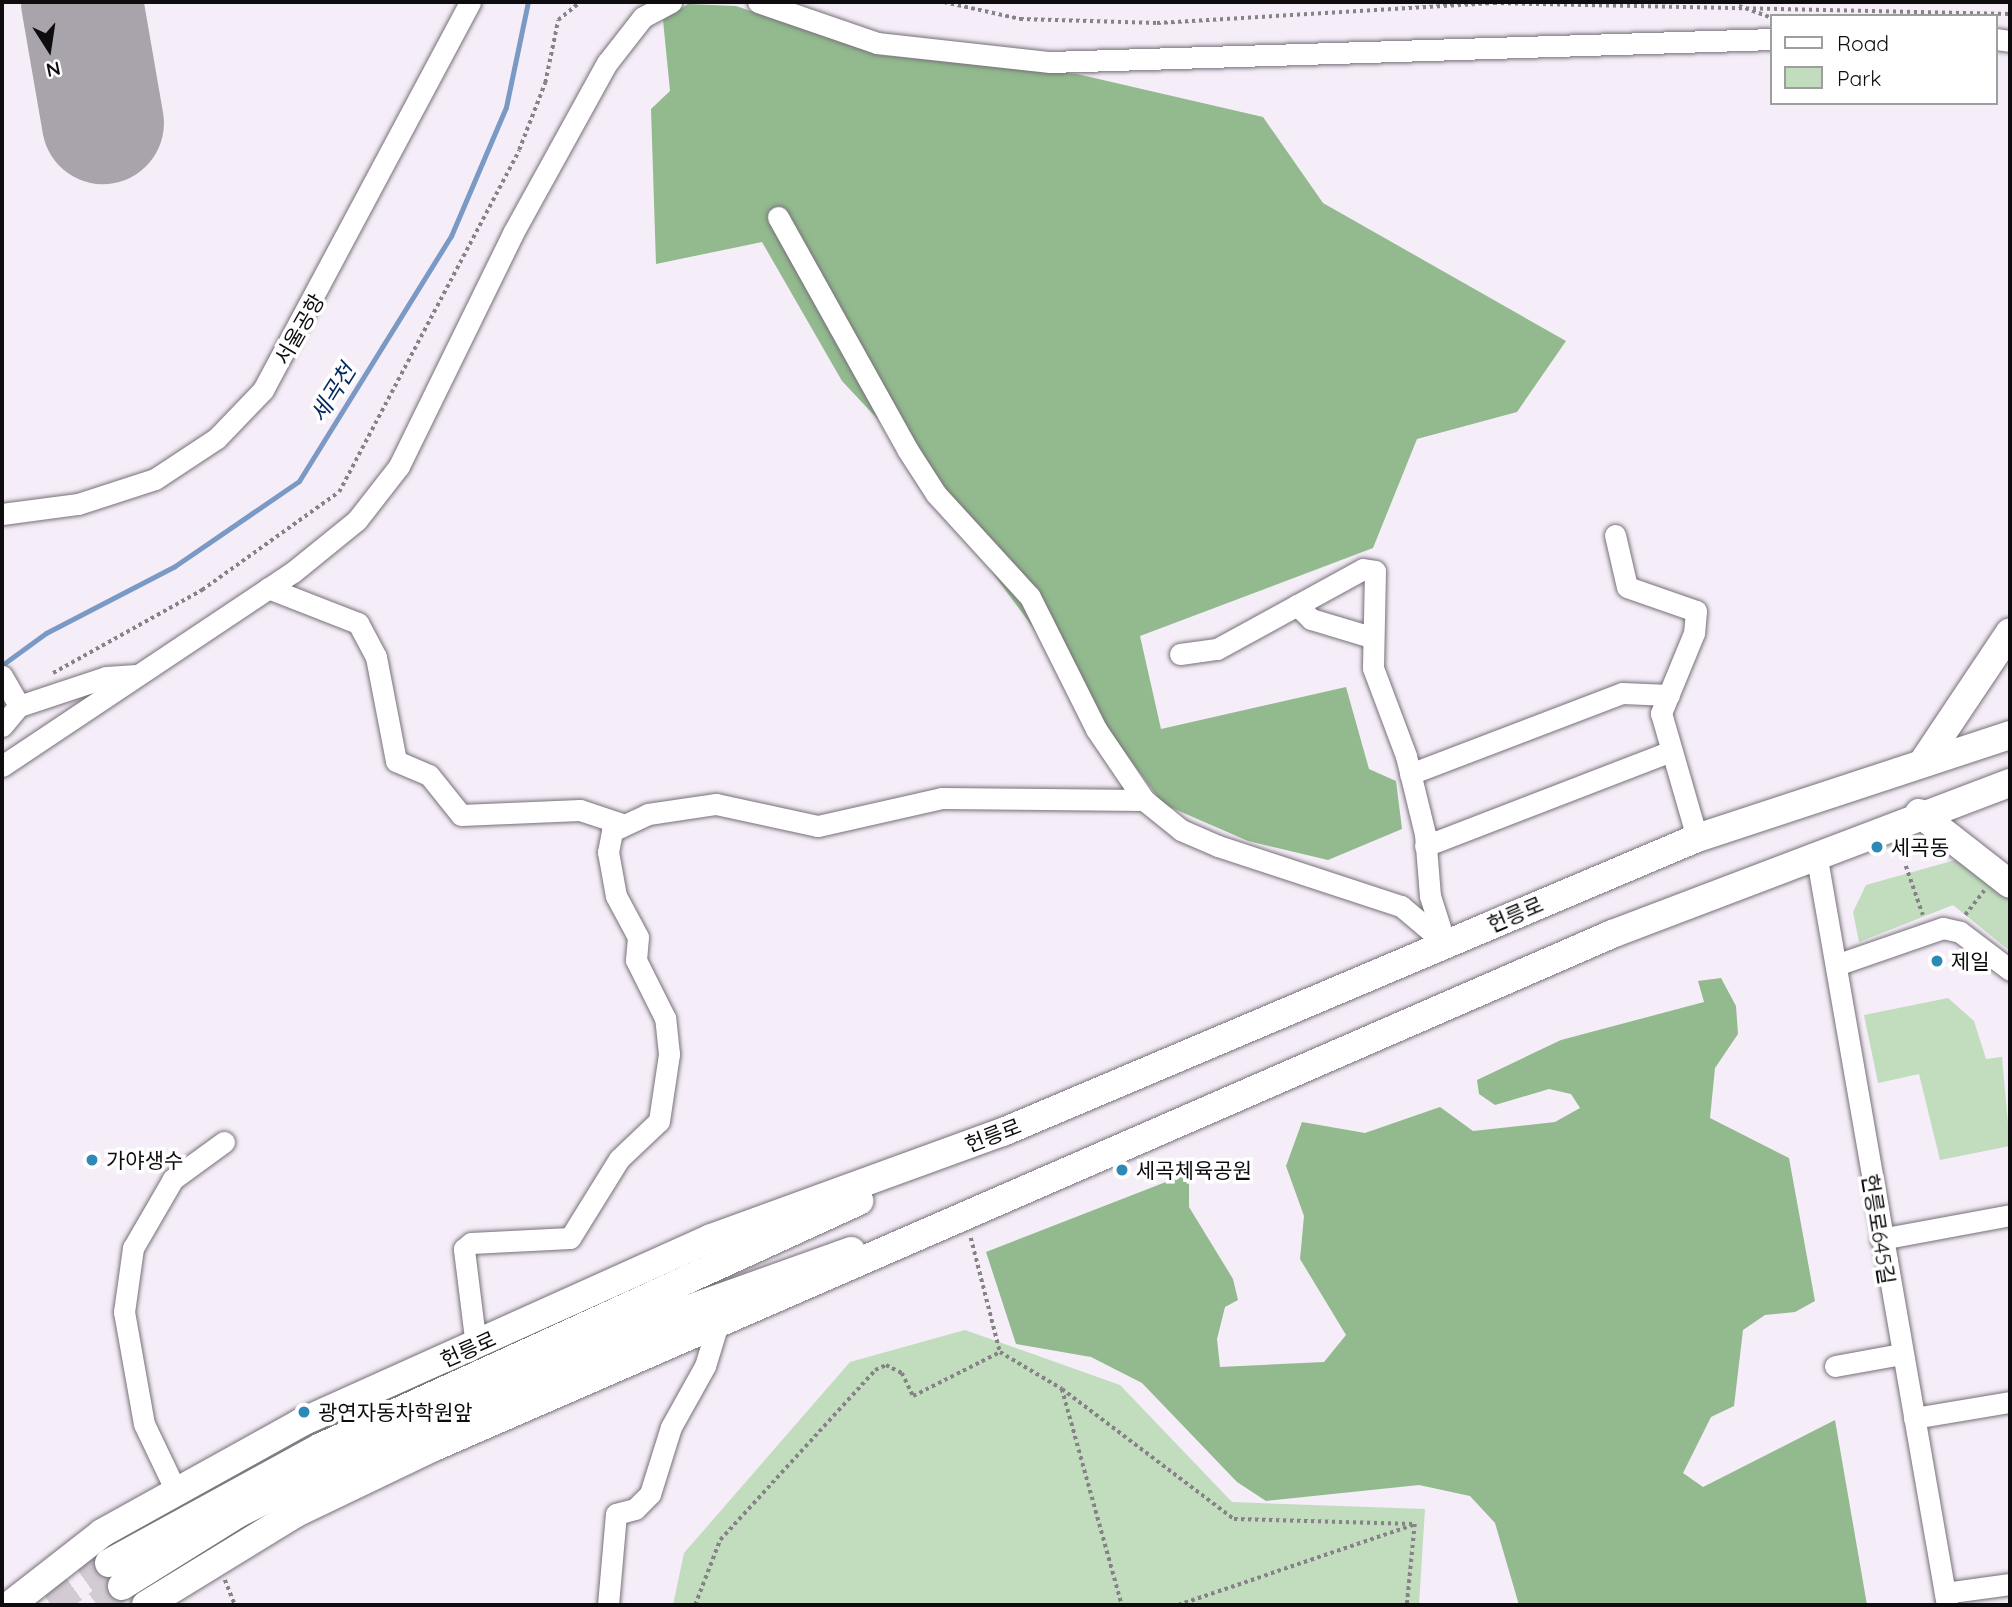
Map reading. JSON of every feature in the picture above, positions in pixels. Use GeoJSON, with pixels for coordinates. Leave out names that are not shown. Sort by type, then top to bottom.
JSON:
{"type":"FeatureCollection","features":[{"type":"Feature","properties":{"kind":"main road"},"geometry":{"type":"LineString","coordinates":[[1923,762],[2010,632]]}},
{"type":"Feature","properties":{"kind":"main road","name":"헌릉로"},"geometry":{"type":"LineString","coordinates":[[14,1603],[103,1533],[302,1422],[711,1238],[1003,1132],[1697,838],[2010,735]]}},
{"type":"Feature","properties":{"kind":"main road"},"geometry":{"type":"LineString","coordinates":[[146,1605],[308,1507],[1612,934],[1919,813],[2010,783]]}},
{"type":"Feature","properties":{"kind":"main road"},"geometry":{"type":"LineString","coordinates":[[1919,813],[2000,884]]}},
{"type":"Feature","properties":{"kind":"main road"},"geometry":{"type":"LineString","coordinates":[[1003,1132],[663,1295],[321,1447],[115,1575],[332,1466],[678,1312],[1048,1181]]}},
{"type":"Feature","properties":{"kind":"street","name":"서울공항"},"geometry":{"type":"LineString","coordinates":[[2,514],[78,504],[155,479],[217,438],[263,390],[470,2]]}},
{"type":"Feature","properties":{"kind":"street"},"geometry":{"type":"LineString","coordinates":[[2,766],[120,690],[133,675],[268,588],[357,520],[381,492],[438,395],[513,233],[607,63],[643,17],[671,2]]}},
{"type":"Feature","properties":{"kind":"street"},"geometry":{"type":"LineString","coordinates":[[758,2],[877,43],[1050,62],[1770,39]]}},
{"type":"Feature","properties":{"kind":"street"},"geometry":{"type":"LineString","coordinates":[[778,217],[907,449],[936,494],[1030,597],[1096,729],[1144,800],[1181,830],[1219,846],[1401,906],[1446,943]]}},
{"type":"Feature","properties":{"kind":"street"},"geometry":{"type":"LineString","coordinates":[[1615,535],[1627,587],[1696,611],[1661,713],[1668,752],[1697,838]]}},
{"type":"Feature","properties":{"kind":"street"},"geometry":{"type":"LineString","coordinates":[[1180,654],[1217,649],[1363,569],[1375,571],[1371,637],[1373,668],[1410,774],[1425,846],[1430,895],[1446,943]]}},
{"type":"Feature","properties":{"kind":"street"},"geometry":{"type":"LineString","coordinates":[[268,588],[358,623],[376,657],[396,761],[429,775],[461,815],[580,810],[622,824]]}},
{"type":"Feature","properties":{"kind":"street"},"geometry":{"type":"LineString","coordinates":[[1297,606],[1332,628],[1371,637]]}},
{"type":"Feature","properties":{"kind":"street"},"geometry":{"type":"LineString","coordinates":[[2,726],[17,702],[106,677],[133,675]]}},
{"type":"Feature","properties":{"kind":"street"},"geometry":{"type":"LineString","coordinates":[[2,676],[17,702]]}},
{"type":"Feature","properties":{"kind":"street"},"geometry":{"type":"LineString","coordinates":[[1410,774],[1622,693],[1669,695]]}},
{"type":"Feature","properties":{"kind":"street"},"geometry":{"type":"LineString","coordinates":[[1425,846],[1668,752]]}},
{"type":"Feature","properties":{"kind":"street"},"geometry":{"type":"LineString","coordinates":[[476,1346],[464,1249],[471,1243],[570,1238],[619,1159],[659,1121],[669,1054],[659,999],[636,960],[638,937],[610,872],[612,831],[622,824],[683,806],[716,804],[818,826],[942,798],[1144,800]]}},
{"type":"Feature","properties":{"kind":"street","name":"헌릉로645길"},"geometry":{"type":"LineString","coordinates":[[1816,853],[1881,1239],[1946,1599]]}},
{"type":"Feature","properties":{"kind":"street"},"geometry":{"type":"LineString","coordinates":[[1836,965],[1929,933],[1954,930],[2010,970]]}},
{"type":"Feature","properties":{"kind":"street"},"geometry":{"type":"LineString","coordinates":[[176,1491],[144,1424],[124,1311],[133,1248],[173,1179],[224,1142]]}},
{"type":"Feature","properties":{"kind":"street"},"geometry":{"type":"LineString","coordinates":[[1881,1239],[2010,1215]]}},
{"type":"Feature","properties":{"kind":"street"},"geometry":{"type":"LineString","coordinates":[[608,1605],[616,1514],[635,1509],[650,1494],[671,1427],[705,1366],[716,1329]]}},
{"type":"Feature","properties":{"kind":"street"},"geometry":{"type":"LineString","coordinates":[[1835,1366],[1902,1354]]}},
{"type":"Feature","properties":{"kind":"street"},"geometry":{"type":"LineString","coordinates":[[1914,1418],[2010,1402]]}},
{"type":"Feature","properties":{"kind":"street"},"geometry":{"type":"LineString","coordinates":[[1946,1599],[2010,1584]]}},
{"type":"Feature","properties":{"kind":"path"},"geometry":{"type":"LineString","coordinates":[[47,679],[66,661],[202,590],[339,492],[519,150],[545,83],[558,20],[580,2]]}},
{"type":"Feature","properties":{"kind":"path"},"geometry":{"type":"LineString","coordinates":[[944,2],[1020,19],[1157,23],[1494,3],[1734,4],[2010,14]]}},
{"type":"Feature","properties":{"kind":"path"},"geometry":{"type":"LineString","coordinates":[[1734,4],[1770,17]]}},
{"type":"Feature","properties":{"kind":"path"},"geometry":{"type":"LineString","coordinates":[[1906,866],[1929,933]]}},
{"type":"Feature","properties":{"kind":"path"},"geometry":{"type":"LineString","coordinates":[[1954,930],[2000,884]]}},
{"type":"Feature","properties":{"kind":"path"},"geometry":{"type":"LineString","coordinates":[[965,1219],[1000,1352],[1062,1390],[1234,1519],[1415,1524]]}},
{"type":"Feature","properties":{"kind":"path"},"geometry":{"type":"LineString","coordinates":[[695,1605],[720,1540],[875,1370],[886,1365],[901,1373],[914,1396],[1000,1352]]}},
{"type":"Feature","properties":{"kind":"path"},"geometry":{"type":"LineString","coordinates":[[1062,1390],[1122,1605]]}},
{"type":"Feature","properties":{"kind":"path"},"geometry":{"type":"LineString","coordinates":[[1178,1605],[1415,1524]]}},
{"type":"Feature","properties":{"kind":"path"},"geometry":{"type":"LineString","coordinates":[[1407,1605],[1415,1524]]}},
{"type":"Feature","properties":{"kind":"green space"},"geometry":{"type":"Polygon","coordinates":[[[688,4],[736,6],[879,55],[1077,74],[1263,117],[1323,203],[1566,341],[1517,412],[1417,439],[1373,548],[1140,636],[1161,729],[1346,687],[1369,769],[1396,781],[1402,829],[1328,860],[1248,841],[1163,804],[886,428],[842,381],[762,242],[656,264],[651,109],[670,91],[663,20],[688,4]]]}},
{"type":"Feature","properties":{"kind":"green space"},"geometry":{"type":"Polygon","coordinates":[[[1959,859],[2010,896],[2010,951],[1953,905],[1859,942],[1853,912],[1866,885],[1959,859]]]}},
{"type":"Feature","properties":{"kind":"green space"},"geometry":{"type":"Polygon","coordinates":[[[1721,978],[1736,1006],[1738,1034],[1715,1068],[1710,1118],[1789,1158],[1815,1301],[1795,1312],[1765,1315],[1743,1330],[1734,1406],[1711,1417],[1683,1473],[1703,1487],[1835,1420],[1867,1605],[1519,1605],[1495,1523],[1470,1496],[1419,1485],[1266,1501],[1237,1482],[1142,1383],[1091,1357],[1016,1344],[986,1252],[1189,1173],[1189,1207],[1233,1279],[1238,1300],[1225,1307],[1217,1339],[1220,1367],[1324,1362],[1346,1335],[1300,1259],[1304,1216],[1286,1166],[1302,1122],[1365,1133],[1440,1107],[1473,1131],[1555,1122],[1580,1108],[1571,1094],[1549,1089],[1495,1105],[1479,1094],[1477,1080],[1561,1040],[1704,1002],[1698,981],[1721,978]]]}},
{"type":"Feature","properties":{"kind":"green space"},"geometry":{"type":"Polygon","coordinates":[[[1948,998],[1974,1021],[1986,1059],[2002,1057],[2010,1146],[1940,1160],[1919,1074],[1878,1083],[1864,1015],[1948,998]]]}},
{"type":"Feature","properties":{"kind":"green space"},"geometry":{"type":"Polygon","coordinates":[[[965,1330],[1120,1385],[1232,1502],[1425,1509],[1419,1605],[673,1605],[684,1553],[850,1362],[965,1330]]]}},
{"type":"Feature","properties":{"kind":"waterway","name":"세곡천"},"geometry":{"type":"LineString","coordinates":[[2,665],[46,633],[175,566],[299,481],[451,236],[506,107],[528,2]]}},
{"type":"Feature","properties":{"kind":"runway"},"geometry":{"type":"LineString","coordinates":[[82,2],[103,123]]}},
{"type":"Feature","properties":{"kind":"tunnel"},"geometry":{"type":"LineString","coordinates":[[51,1605],[109,1563]]}},
{"type":"Feature","properties":{"kind":"tunnel"},"geometry":{"type":"LineString","coordinates":[[97,1605],[122,1586]]}},
{"type":"Feature","properties":{"kind":"place","name":"세곡동"},"geometry":{"type":"Point","coordinates":[1877,847]}},
{"type":"Feature","properties":{"kind":"place","name":"제일"},"geometry":{"type":"Point","coordinates":[1937,961]}},
{"type":"Feature","properties":{"kind":"place","name":"가야생수"},"geometry":{"type":"Point","coordinates":[92,1160]}},
{"type":"Feature","properties":{"kind":"place","name":"세곡체육공원"},"geometry":{"type":"Point","coordinates":[1122,1170]}},
{"type":"Feature","properties":{"kind":"place","name":"광연자동차학원앞"},"geometry":{"type":"Point","coordinates":[304,1412]}}]}
